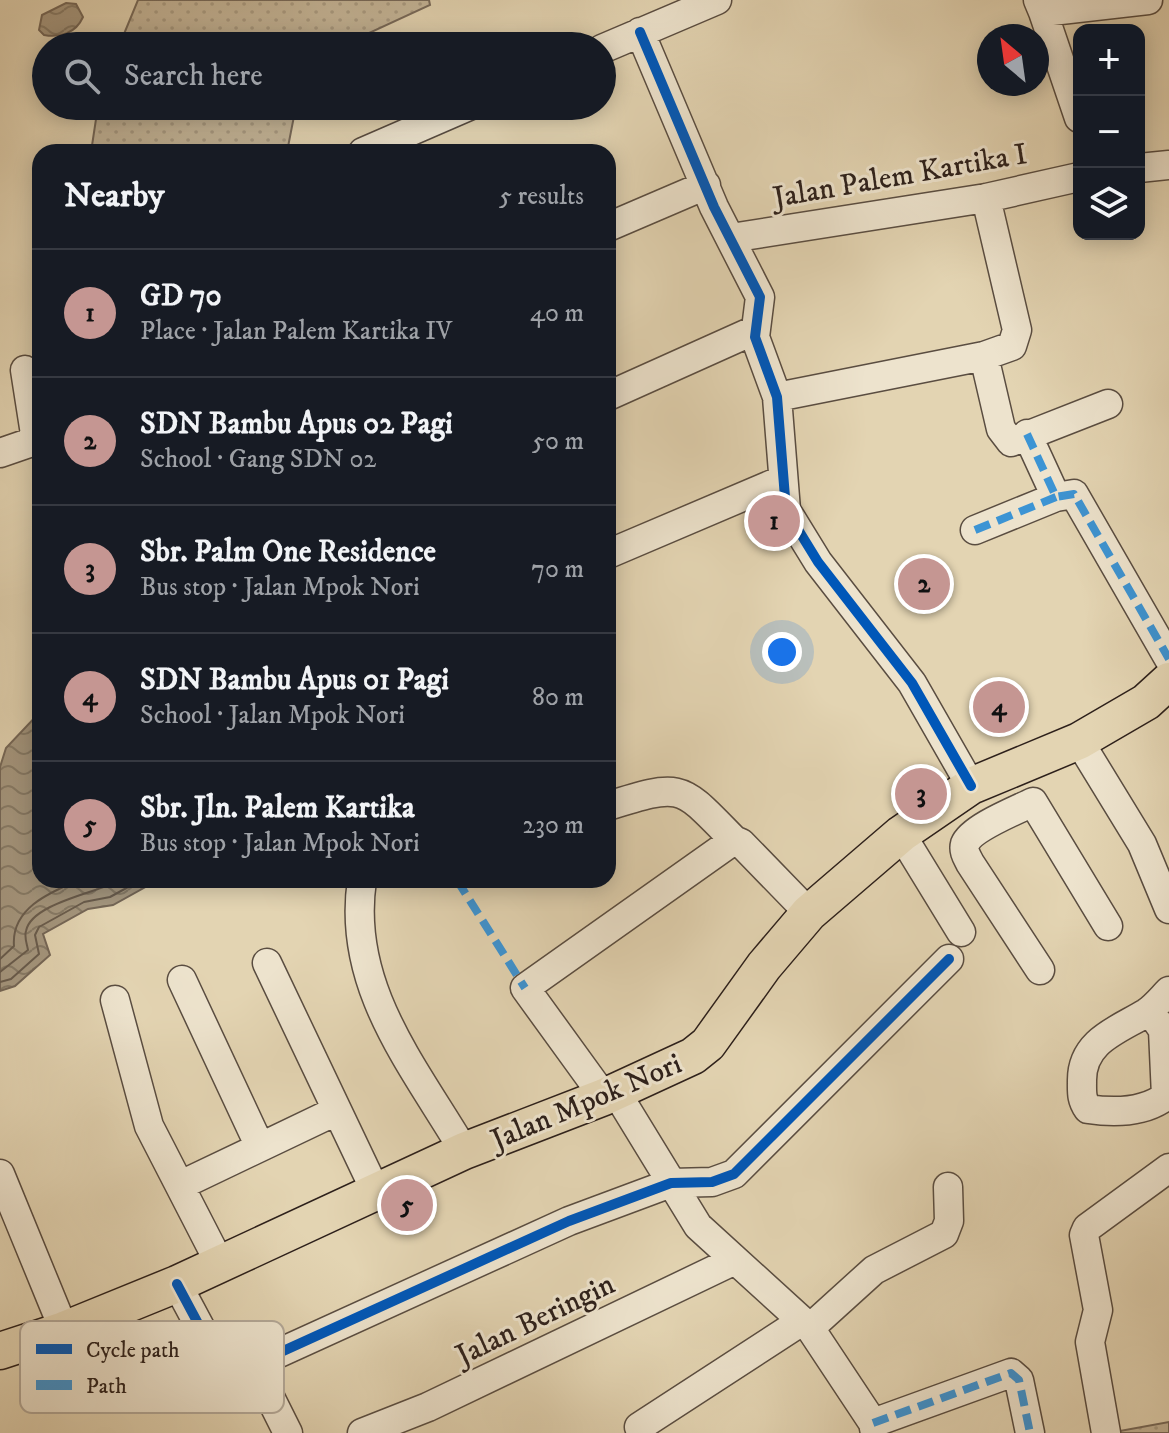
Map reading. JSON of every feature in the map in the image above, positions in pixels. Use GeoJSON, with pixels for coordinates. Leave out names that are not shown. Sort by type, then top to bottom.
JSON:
{"type":"FeatureCollection","features":[{"type":"Feature","properties":{"kind":"main road","name":"Jalan Mpok Nori"},"geometry":{"type":"LineString","coordinates":[[86,1321],[177,1284],[464,1151],[610,1094],[693,1056],[708,1044],[764,966],[809,913],[901,834],[961,792],[1079,741],[1146,702],[1169,681]]}},
{"type":"Feature","properties":{"kind":"main road","name":"Jalan Mpok Nori"},"geometry":{"type":"LineString","coordinates":[[0,1351],[20,1344]]}},
{"type":"Feature","properties":{"kind":"street"},"geometry":{"type":"LineString","coordinates":[[616,43],[717,0]]}},
{"type":"Feature","properties":{"kind":"street"},"geometry":{"type":"LineString","coordinates":[[1073,100],[1041,6],[1148,0]]}},
{"type":"Feature","properties":{"kind":"street"},"geometry":{"type":"LineString","coordinates":[[640,32],[706,185],[760,297],[756,343],[777,397],[786,510],[811,553],[912,683],[961,792],[975,832]]}},
{"type":"Feature","properties":{"kind":"street"},"geometry":{"type":"LineString","coordinates":[[381,144],[437,120]]}},
{"type":"Feature","properties":{"kind":"street"},"geometry":{"type":"LineString","coordinates":[[1145,167],[1169,165]]}},
{"type":"Feature","properties":{"kind":"street","name":"Jalan Palem Kartika I"},"geometry":{"type":"LineString","coordinates":[[731,238],[986,198],[1073,178]]}},
{"type":"Feature","properties":{"kind":"street"},"geometry":{"type":"LineString","coordinates":[[616,224],[706,185]]}},
{"type":"Feature","properties":{"kind":"street"},"geometry":{"type":"LineString","coordinates":[[777,397],[984,356],[1012,346],[1017,330],[986,198]]}},
{"type":"Feature","properties":{"kind":"street"},"geometry":{"type":"LineString","coordinates":[[616,392],[755,330]]}},
{"type":"Feature","properties":{"kind":"street"},"geometry":{"type":"LineString","coordinates":[[984,356],[1001,429],[1011,442],[1108,404]]}},
{"type":"Feature","properties":{"kind":"street"},"geometry":{"type":"LineString","coordinates":[[25,370],[32,415]]}},
{"type":"Feature","properties":{"kind":"street"},"geometry":{"type":"LineString","coordinates":[[1027,434],[1056,497]]}},
{"type":"Feature","properties":{"kind":"street"},"geometry":{"type":"LineString","coordinates":[[0,453],[29,443],[32,438]]}},
{"type":"Feature","properties":{"kind":"street"},"geometry":{"type":"LineString","coordinates":[[616,551],[782,480]]}},
{"type":"Feature","properties":{"kind":"street"},"geometry":{"type":"LineString","coordinates":[[975,530],[1056,497],[1074,494],[1169,659]]}},
{"type":"Feature","properties":{"kind":"street"},"geometry":{"type":"LineString","coordinates":[[1079,741],[1142,844],[1169,909]]}},
{"type":"Feature","properties":{"kind":"street"},"geometry":{"type":"LineString","coordinates":[[616,803],[646,794],[676,791],[690,795],[809,913]]}},
{"type":"Feature","properties":{"kind":"street"},"geometry":{"type":"LineString","coordinates":[[1040,970],[970,863],[965,851],[966,842],[975,832],[1033,802],[1108,926]]}},
{"type":"Feature","properties":{"kind":"street"},"geometry":{"type":"LineString","coordinates":[[901,834],[961,932]]}},
{"type":"Feature","properties":{"kind":"street"},"geometry":{"type":"LineString","coordinates":[[734,840],[525,988],[610,1094],[698,1226],[806,1325],[874,1428],[1011,1373],[1019,1380],[1030,1433]]}},
{"type":"Feature","properties":{"kind":"street"},"geometry":{"type":"LineString","coordinates":[[362,888],[359,940],[377,1003],[407,1061],[464,1151]]}},
{"type":"Feature","properties":{"kind":"street"},"geometry":{"type":"LineString","coordinates":[[284,1354],[569,1221],[671,1183],[712,1182],[734,1174],[949,959]]}},
{"type":"Feature","properties":{"kind":"street"},"geometry":{"type":"LineString","coordinates":[[267,963],[376,1192]]}},
{"type":"Feature","properties":{"kind":"street"},"geometry":{"type":"LineString","coordinates":[[182,980],[260,1147]]}},
{"type":"Feature","properties":{"kind":"street"},"geometry":{"type":"LineString","coordinates":[[115,1000],[149,1126],[220,1264]]}},
{"type":"Feature","properties":{"kind":"street"},"geometry":{"type":"LineString","coordinates":[[181,1185],[336,1111]]}},
{"type":"Feature","properties":{"kind":"street"},"geometry":{"type":"LineString","coordinates":[[1106,1433],[1090,1342],[1098,1310],[1084,1235],[1087,1228],[1169,1168]]}},
{"type":"Feature","properties":{"kind":"street"},"geometry":{"type":"LineString","coordinates":[[0,1174],[60,1321]]}},
{"type":"Feature","properties":{"kind":"street"},"geometry":{"type":"LineString","coordinates":[[639,1427],[806,1325],[866,1276],[944,1234],[949,1221],[948,1187]]}},
{"type":"Feature","properties":{"kind":"street","name":"Jalan Beringin"},"geometry":{"type":"LineString","coordinates":[[362,1433],[428,1407],[735,1260]]}},
{"type":"Feature","properties":{"kind":"street"},"geometry":{"type":"LineString","coordinates":[[177,1284],[197,1321]]}},
{"type":"Feature","properties":{"kind":"street"},"geometry":{"type":"LineString","coordinates":[[278,1413],[288,1433]]}},
{"type":"Feature","properties":{"kind":"shaded area"},"geometry":{"type":"Polygon","coordinates":[[[138,0],[429,0],[430,5],[371,32],[125,32],[138,0]]]}},
{"type":"Feature","properties":{"kind":"shaded area"},"geometry":{"type":"Polygon","coordinates":[[[96,120],[293,120],[289,144],[92,144],[96,120]]]}},
{"type":"Feature","properties":{"kind":"shaded area"},"geometry":{"type":"Polygon","coordinates":[[[1169,1422],[1169,1433],[1109,1433],[1169,1422]]]}},
{"type":"Feature","properties":{"kind":"water"},"geometry":{"type":"Polygon","coordinates":[[[66,3],[76,4],[83,17],[68,32],[41,32],[42,15],[66,3]]]}},
{"type":"Feature","properties":{"kind":"water"},"geometry":{"type":"Polygon","coordinates":[[[32,720],[32,888],[144,888],[113,905],[88,909],[43,934],[50,955],[15,986],[0,991],[0,767],[6,748],[32,720]]]}},
{"type":"Feature","properties":{"kind":"marked path"},"geometry":{"type":"LineString","coordinates":[[1027,434],[1056,497],[1074,494],[1169,659]]}},
{"type":"Feature","properties":{"kind":"marked path"},"geometry":{"type":"LineString","coordinates":[[975,530],[1056,497]]}},
{"type":"Feature","properties":{"kind":"marked path"},"geometry":{"type":"LineString","coordinates":[[462,888],[525,988]]}},
{"type":"Feature","properties":{"kind":"marked path"},"geometry":{"type":"LineString","coordinates":[[873,1423],[1011,1373],[1019,1380],[1030,1433]]}},
{"type":"Feature","properties":{"kind":"cycle path"},"geometry":{"type":"LineString","coordinates":[[640,32],[714,207],[760,297],[755,337],[777,397],[786,510],[818,562],[912,683],[971,786]]}},
{"type":"Feature","properties":{"kind":"cycle path"},"geometry":{"type":"LineString","coordinates":[[284,1351],[569,1221],[671,1183],[712,1182],[734,1174],[949,959]]}},
{"type":"Feature","properties":{"kind":"cycle path"},"geometry":{"type":"LineString","coordinates":[[177,1284],[197,1321]]}},
{"type":"Feature","properties":{"kind":"place","name":"GD 70"},"geometry":{"type":"Point","coordinates":[774,521]}},
{"type":"Feature","properties":{"kind":"place","name":"SDN Bambu Apus 02 Pagi"},"geometry":{"type":"Point","coordinates":[924,584]}},
{"type":"Feature","properties":{"kind":"place","name":"SDN Bambu Apus 01 Pagi"},"geometry":{"type":"Point","coordinates":[999,707]}},
{"type":"Feature","properties":{"kind":"place","name":"Sbr. Palm One Residence"},"geometry":{"type":"Point","coordinates":[921,794]}},
{"type":"Feature","properties":{"kind":"place","name":"Sbr. Jln. Palem Kartika"},"geometry":{"type":"Point","coordinates":[407,1205]}}]}
